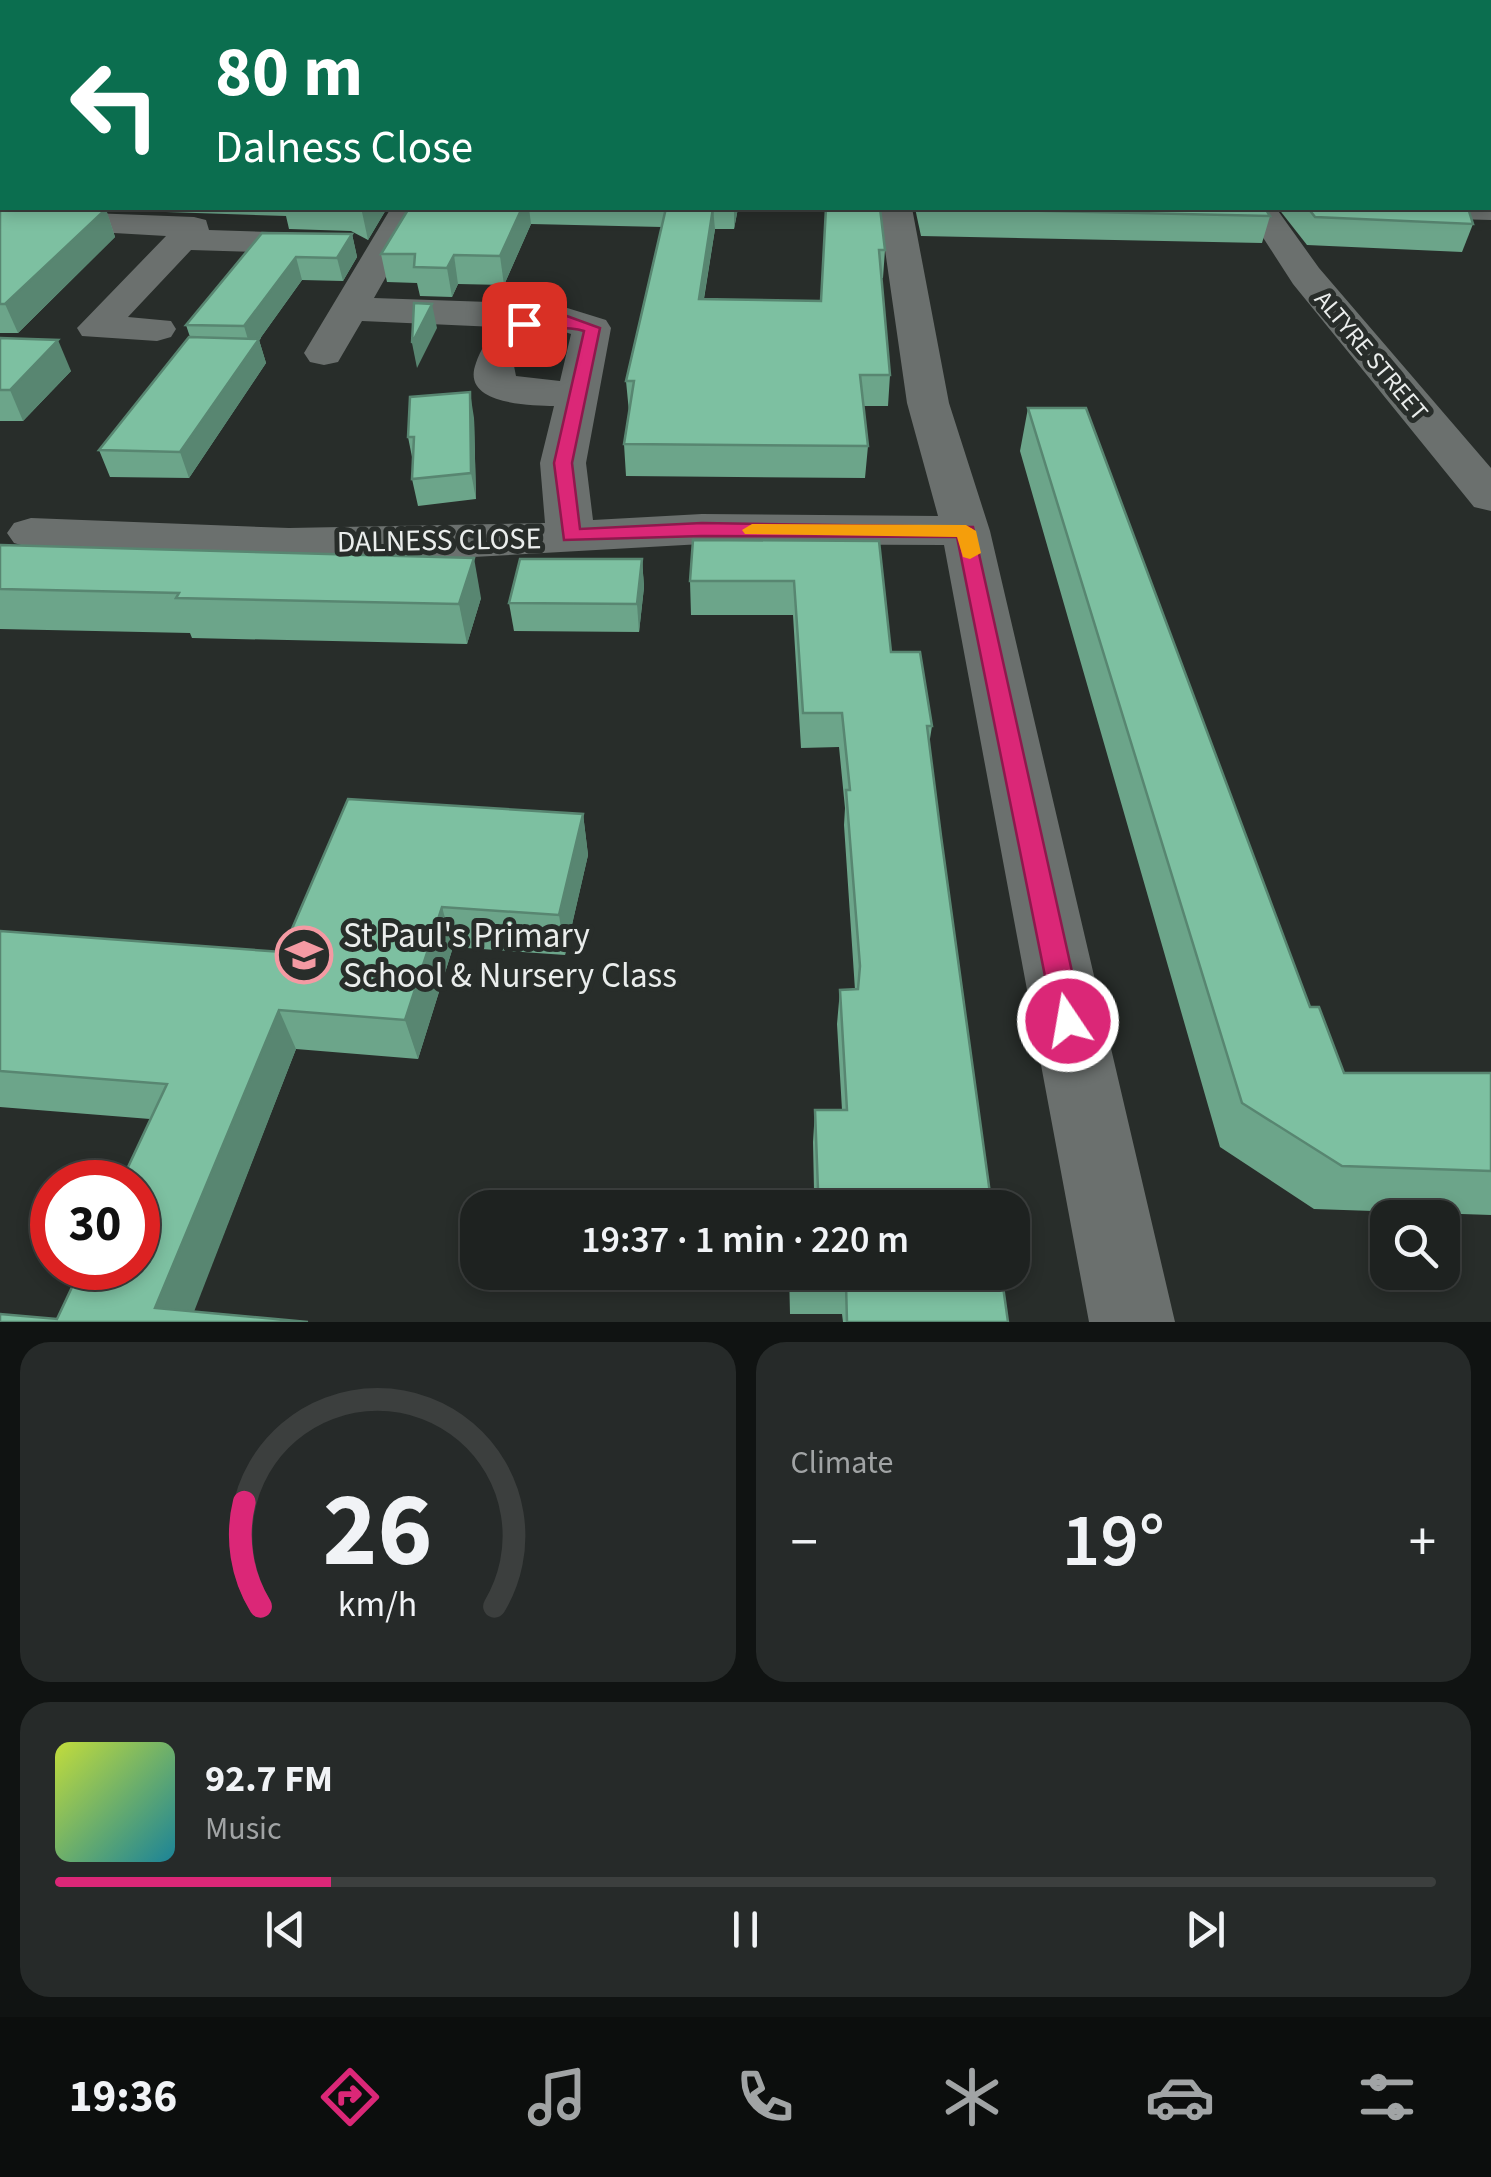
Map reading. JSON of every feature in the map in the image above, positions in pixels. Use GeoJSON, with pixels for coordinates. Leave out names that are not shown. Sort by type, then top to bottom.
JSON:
{"type":"FeatureCollection","features":[{"type":"Feature","properties":{"kind":"street"},"geometry":{"type":"LineString","coordinates":[[324,352],[407,210]]}},
{"type":"Feature","properties":{"kind":"street"},"geometry":{"type":"LineString","coordinates":[[896,210],[928,403],[966,531],[1132,1322]]}},
{"type":"Feature","properties":{"kind":"street","name":"ALTYRE STREET"},"geometry":{"type":"LineString","coordinates":[[1261,210],[1306,276],[1491,497]]}},
{"type":"Feature","properties":{"kind":"street"},"geometry":{"type":"LineString","coordinates":[[26,220],[194,227],[96,328],[156,344],[68,352]]}},
{"type":"Feature","properties":{"kind":"street"},"geometry":{"type":"LineString","coordinates":[[183,238],[350,246]]}},
{"type":"Feature","properties":{"kind":"street"},"geometry":{"type":"LineString","coordinates":[[141,281],[180,283]]}},
{"type":"Feature","properties":{"kind":"street"},"geometry":{"type":"LineString","coordinates":[[351,309],[489,313],[524,324]]}},
{"type":"Feature","properties":{"kind":"street"},"geometry":{"type":"LineString","coordinates":[[571,536],[563,463],[592,328],[564,320],[524,324],[511,330],[494,366],[496,382],[512,391],[576,395]]}},
{"type":"Feature","properties":{"kind":"street","name":"DALNESS CLOSE"},"geometry":{"type":"LineString","coordinates":[[31,533],[187,516],[326,543],[473,542],[702,530],[966,531]]}},
{"type":"Feature","properties":{"kind":"building"},"geometry":{"type":"Polygon","coordinates":[[[0,210],[105,210],[5,304],[0,304],[0,210]]]}},
{"type":"Feature","properties":{"kind":"building"},"geometry":{"type":"Polygon","coordinates":[[[408,210],[521,210],[500,256],[454,255],[447,268],[414,267],[415,254],[381,254],[408,210]]]}},
{"type":"Feature","properties":{"kind":"building"},"geometry":{"type":"Polygon","coordinates":[[[666,210],[713,210],[699,299],[821,301],[826,210],[880,210],[885,250],[879,250],[890,375],[860,375],[868,446],[624,444],[634,381],[626,381],[666,210]]]}},
{"type":"Feature","properties":{"kind":"building"},"geometry":{"type":"Polygon","coordinates":[[[1010,210],[1266,210],[1270,216],[1010,210]]]}},
{"type":"Feature","properties":{"kind":"building"},"geometry":{"type":"Polygon","coordinates":[[[1310,210],[1469,210],[1473,224],[1315,217],[1310,210]]]}},
{"type":"Feature","properties":{"kind":"building"},"geometry":{"type":"Polygon","coordinates":[[[262,233],[352,234],[337,258],[296,257],[244,326],[186,325],[262,233]]]}},
{"type":"Feature","properties":{"kind":"building"},"geometry":{"type":"Polygon","coordinates":[[[414,303],[432,304],[412,343],[414,303]]]}},
{"type":"Feature","properties":{"kind":"building"},"geometry":{"type":"Polygon","coordinates":[[[189,337],[259,339],[180,452],[99,450],[189,337]]]}},
{"type":"Feature","properties":{"kind":"building"},"geometry":{"type":"Polygon","coordinates":[[[0,338],[58,340],[10,390],[0,390],[0,338]]]}},
{"type":"Feature","properties":{"kind":"building"},"geometry":{"type":"Polygon","coordinates":[[[470,392],[471,473],[412,479],[414,437],[408,437],[410,397],[470,392]]]}},
{"type":"Feature","properties":{"kind":"building"},"geometry":{"type":"Polygon","coordinates":[[[1028,408],[1086,408],[1310,1007],[1319,1007],[1344,1073],[1491,1073],[1491,1171],[1342,1166],[1242,1103],[1028,408]]]}},
{"type":"Feature","properties":{"kind":"building"},"geometry":{"type":"Polygon","coordinates":[[[693,540],[879,541],[891,652],[920,652],[990,1190],[818,1190],[815,1110],[847,1110],[840,990],[858,989],[860,966],[842,713],[803,713],[794,581],[690,581],[693,540]]]}},
{"type":"Feature","properties":{"kind":"building"},"geometry":{"type":"Polygon","coordinates":[[[0,545],[474,558],[459,604],[176,598],[179,593],[0,589],[0,545]]]}},
{"type":"Feature","properties":{"kind":"building"},"geometry":{"type":"Polygon","coordinates":[[[520,559],[642,559],[637,604],[509,603],[520,559]]]}},
{"type":"Feature","properties":{"kind":"building"},"geometry":{"type":"Polygon","coordinates":[[[348,799],[583,814],[559,915],[442,907],[405,1020],[279,1010],[155,1308],[308,1322],[0,1322],[0,1314],[57,1319],[71,1290],[160,1290],[160,1160],[131,1160],[167,1084],[0,1071],[0,931],[282,952],[348,799]]]}},
{"type":"Feature","properties":{"kind":"building"},"geometry":{"type":"Polygon","coordinates":[[[846,1290],[1004,1290],[1008,1322],[847,1322],[846,1290]]]}},
{"type":"Feature","properties":{"kind":"slow traffic"},"geometry":{"type":"LineString","coordinates":[[752,530],[966,531],[970,553]]}},
{"type":"Feature","properties":{"kind":"place","name":"St Paul's Primary School & Nursery Class"},"geometry":{"type":"Point","coordinates":[304,955]}},
{"type":"Feature","properties":{"kind":"route"},"geometry":{"type":"LineString","coordinates":[[524,324],[564,320],[592,328],[563,463],[571,536],[702,530],[966,531],[1068,1021]]}}]}
